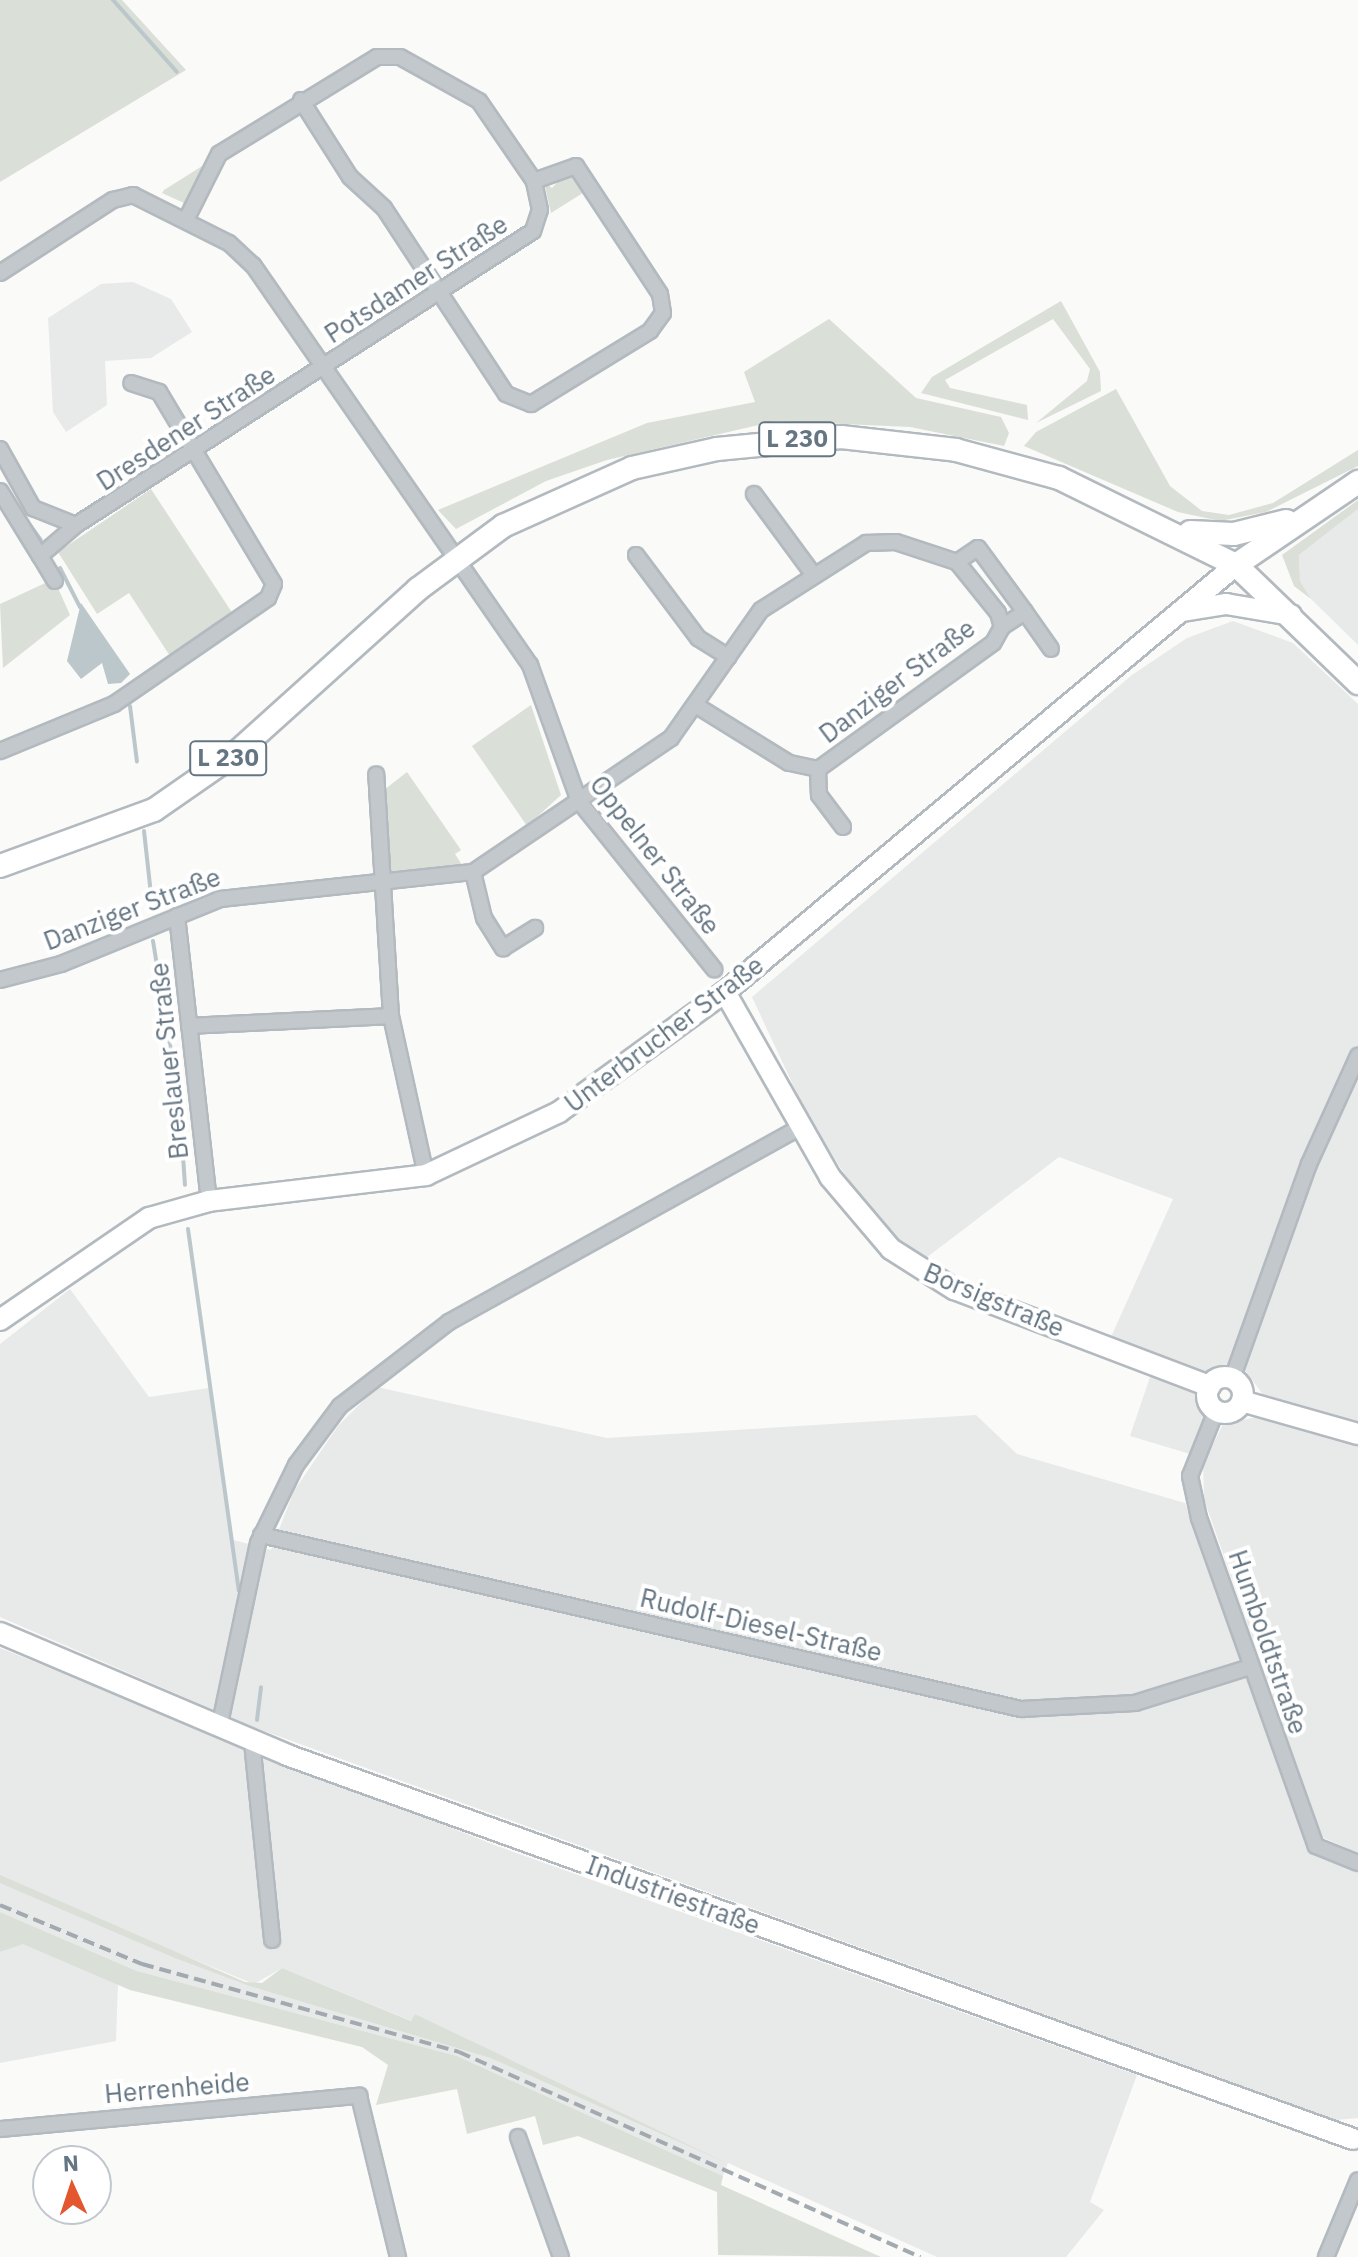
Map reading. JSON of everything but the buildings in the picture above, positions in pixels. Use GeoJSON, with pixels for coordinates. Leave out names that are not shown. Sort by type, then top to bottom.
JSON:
{"type":"FeatureCollection","features":[{"type":"Feature","properties":{"kind":"main road","name":"L 230"},"geometry":{"type":"LineString","coordinates":[[0,866],[154,810],[236,753],[458,556],[548,501],[632,468],[717,449],[841,437],[1009,461],[1173,528],[1236,565],[1358,683]]}},
{"type":"Feature","properties":{"kind":"main road"},"geometry":{"type":"LineString","coordinates":[[1236,565],[1358,482]]}},
{"type":"Feature","properties":{"kind":"main road"},"geometry":{"type":"LineString","coordinates":[[1173,528],[1234,534],[1306,515]]}},
{"type":"Feature","properties":{"kind":"street"},"geometry":{"type":"LineString","coordinates":[[187,218],[219,154],[301,100],[360,62],[400,57],[479,101],[534,181],[566,164],[576,166],[660,294],[659,323],[546,397],[517,403],[437,293],[384,208],[350,177],[301,100]]}},
{"type":"Feature","properties":{"kind":"street","name":"Potsdamer Straße"},"geometry":{"type":"LineString","coordinates":[[321,369],[533,231],[540,210],[534,181]]}},
{"type":"Feature","properties":{"kind":"street"},"geometry":{"type":"LineString","coordinates":[[0,273],[113,200],[133,195],[187,218],[253,265],[321,369],[458,556]]}},
{"type":"Feature","properties":{"kind":"street","name":"Dresdener Straße"},"geometry":{"type":"LineString","coordinates":[[40,556],[76,525],[321,369]]}},
{"type":"Feature","properties":{"kind":"street"},"geometry":{"type":"LineString","coordinates":[[0,751],[114,704],[268,598],[273,572],[159,392],[131,383]]}},
{"type":"Feature","properties":{"kind":"street"},"geometry":{"type":"LineString","coordinates":[[0,449],[4,488],[55,581]]}},
{"type":"Feature","properties":{"kind":"street"},"geometry":{"type":"LineString","coordinates":[[4,488],[53,522],[76,525]]}},
{"type":"Feature","properties":{"kind":"street"},"geometry":{"type":"LineString","coordinates":[[754,494],[813,574]]}},
{"type":"Feature","properties":{"kind":"street","name":"Danziger Straße"},"geometry":{"type":"LineString","coordinates":[[0,980],[61,964],[177,916],[244,894],[383,885],[473,872],[671,738],[697,706],[761,610],[813,574],[880,540],[957,562],[1002,627]]}},
{"type":"Feature","properties":{"kind":"street","name":"Danziger Straße"},"geometry":{"type":"LineString","coordinates":[[957,562],[978,548],[1051,649]]}},
{"type":"Feature","properties":{"kind":"street"},"geometry":{"type":"LineString","coordinates":[[636,555],[698,638],[728,657]]}},
{"type":"Feature","properties":{"kind":"street","name":"Oppelner Straße"},"geometry":{"type":"LineString","coordinates":[[458,556],[530,665],[579,801],[714,969]]}},
{"type":"Feature","properties":{"kind":"street","name":"Unterbrucher Straße"},"geometry":{"type":"LineString","coordinates":[[0,1320],[124,1231],[209,1201],[426,1175],[559,1112],[725,992],[1236,565]]}},
{"type":"Feature","properties":{"kind":"street"},"geometry":{"type":"LineString","coordinates":[[1175,613],[1226,604],[1291,615]]}},
{"type":"Feature","properties":{"kind":"street","name":"Danziger Straße"},"geometry":{"type":"LineString","coordinates":[[697,706],[789,763],[818,769],[993,643],[1002,627],[1025,612]]}},
{"type":"Feature","properties":{"kind":"street","name":"Danziger Straße"},"geometry":{"type":"LineString","coordinates":[[818,769],[819,795],[843,827]]}},
{"type":"Feature","properties":{"kind":"street"},"geometry":{"type":"LineString","coordinates":[[376,774],[391,1016],[426,1175]]}},
{"type":"Feature","properties":{"kind":"street"},"geometry":{"type":"LineString","coordinates":[[473,872],[484,918],[503,948],[535,928]]}},
{"type":"Feature","properties":{"kind":"street","name":"Breslauer Straße"},"geometry":{"type":"LineString","coordinates":[[177,916],[209,1201]]}},
{"type":"Feature","properties":{"kind":"street","name":"Borsigstraße"},"geometry":{"type":"LineString","coordinates":[[725,992],[801,1127],[863,1220],[919,1270],[997,1307],[1210,1386]]}},
{"type":"Feature","properties":{"kind":"street"},"geometry":{"type":"LineString","coordinates":[[189,1026],[391,1016]]}},
{"type":"Feature","properties":{"kind":"street"},"geometry":{"type":"LineString","coordinates":[[1358,1056],[1309,1164],[1232,1379],[1242,1401],[1358,1434]]}},
{"type":"Feature","properties":{"kind":"street"},"geometry":{"type":"LineString","coordinates":[[219,1728],[261,1535],[324,1426],[406,1350],[801,1127]]}},
{"type":"Feature","properties":{"kind":"street"},"geometry":{"type":"LineString","coordinates":[[1232,1379],[1210,1386],[1216,1411],[1231,1412],[1242,1401]]}},
{"type":"Feature","properties":{"kind":"street","name":"Humboldtstraße"},"geometry":{"type":"LineString","coordinates":[[1216,1411],[1194,1458],[1192,1493],[1250,1667],[1316,1846],[1358,1863]]}},
{"type":"Feature","properties":{"kind":"street","name":"Rudolf-Diesel-Straße"},"geometry":{"type":"LineString","coordinates":[[261,1535],[1021,1709],[1123,1705],[1250,1667]]}},
{"type":"Feature","properties":{"kind":"street","name":"Industriestraße"},"geometry":{"type":"LineString","coordinates":[[0,1633],[252,1742],[1355,2135]]}},
{"type":"Feature","properties":{"kind":"street"},"geometry":{"type":"LineString","coordinates":[[252,1742],[272,1940]]}},
{"type":"Feature","properties":{"kind":"street","name":"Herrenheide"},"geometry":{"type":"LineString","coordinates":[[0,2129],[359,2096],[398,2257]]}},
{"type":"Feature","properties":{"kind":"street"},"geometry":{"type":"LineString","coordinates":[[1355,2135],[1358,2160]]}},
{"type":"Feature","properties":{"kind":"street"},"geometry":{"type":"LineString","coordinates":[[518,2137],[561,2257]]}},
{"type":"Feature","properties":{"kind":"street"},"geometry":{"type":"LineString","coordinates":[[1326,2257],[1358,2180]]}},
{"type":"Feature","properties":{"kind":"shaded area"},"geometry":{"type":"Polygon","coordinates":[[[0,0],[122,0],[186,70],[0,182],[0,0]]]}},
{"type":"Feature","properties":{"kind":"shaded area"},"geometry":{"type":"Polygon","coordinates":[[[207,163],[184,203],[162,193],[164,190],[207,163]]]}},
{"type":"Feature","properties":{"kind":"shaded area"},"geometry":{"type":"Polygon","coordinates":[[[570,169],[586,191],[551,213],[544,182],[552,188],[570,169]]]}},
{"type":"Feature","properties":{"kind":"shaded area"},"geometry":{"type":"Polygon","coordinates":[[[133,282],[171,299],[192,332],[151,358],[105,361],[107,405],[66,432],[53,412],[48,318],[101,284],[133,282]]]}},
{"type":"Feature","properties":{"kind":"shaded area"},"geometry":{"type":"Polygon","coordinates":[[[1061,301],[1100,372],[1101,391],[1036,423],[1087,381],[1090,369],[1053,319],[945,380],[950,388],[1027,405],[1028,420],[921,393],[932,377],[1061,301]]]}},
{"type":"Feature","properties":{"kind":"shaded area"},"geometry":{"type":"Polygon","coordinates":[[[829,319],[916,398],[1001,417],[1009,433],[1004,446],[910,427],[776,421],[607,460],[546,481],[456,529],[438,510],[647,423],[755,402],[744,372],[829,319]]]}},
{"type":"Feature","properties":{"kind":"shaded area"},"geometry":{"type":"Polygon","coordinates":[[[1116,389],[1170,486],[1202,511],[1229,515],[1273,503],[1358,450],[1358,466],[1266,512],[1220,521],[1178,512],[1024,446],[1036,432],[1116,389]]]}},
{"type":"Feature","properties":{"kind":"shaded area"},"geometry":{"type":"Polygon","coordinates":[[[151,489],[233,614],[170,656],[129,593],[97,614],[58,552],[151,489]]]}},
{"type":"Feature","properties":{"kind":"shaded area"},"geometry":{"type":"Polygon","coordinates":[[[1358,500],[1358,509],[1299,555],[1300,581],[1311,599],[1294,586],[1282,555],[1358,500]]]}},
{"type":"Feature","properties":{"kind":"shaded area"},"geometry":{"type":"Polygon","coordinates":[[[1358,509],[1358,645],[1311,599],[1300,581],[1299,555],[1358,509]]]}},
{"type":"Feature","properties":{"kind":"shaded area"},"geometry":{"type":"Polygon","coordinates":[[[54,579],[70,615],[3,668],[0,604],[54,579]]]}},
{"type":"Feature","properties":{"kind":"shaded area"},"geometry":{"type":"Polygon","coordinates":[[[81,603],[130,674],[121,683],[108,684],[102,663],[81,679],[67,661],[81,603]]]}},
{"type":"Feature","properties":{"kind":"shaded area"},"geometry":{"type":"Polygon","coordinates":[[[1233,621],[1293,643],[1358,704],[1358,1853],[1322,1837],[1204,1499],[1203,1465],[1223,1424],[1257,1417],[1264,1396],[1244,1369],[1227,1364],[1211,1374],[1111,1337],[1173,1199],[1059,1157],[922,1261],[867,1209],[808,1117],[752,997],[1132,675],[1187,638],[1233,621]]]}},
{"type":"Feature","properties":{"kind":"shaded area"},"geometry":{"type":"Polygon","coordinates":[[[531,705],[561,795],[527,826],[472,746],[531,705]]]}},
{"type":"Feature","properties":{"kind":"shaded area"},"geometry":{"type":"Polygon","coordinates":[[[407,772],[461,850],[455,854],[462,865],[397,876],[389,870],[384,790],[407,772]]]}},
{"type":"Feature","properties":{"kind":"shaded area"},"geometry":{"type":"Polygon","coordinates":[[[70,1289],[149,1397],[209,1388],[230,1539],[271,1550],[294,1491],[338,1426],[377,1387],[607,1438],[976,1415],[1017,1454],[1185,1503],[1310,1851],[1358,1872],[1358,2118],[1336,2120],[253,1727],[0,1617],[0,1344],[70,1289]]]}},
{"type":"Feature","properties":{"kind":"shaded area"},"geometry":{"type":"Polygon","coordinates":[[[1151,1374],[1197,1394],[1204,1417],[1190,1454],[1130,1436],[1151,1374]]]}},
{"type":"Feature","properties":{"kind":"shaded area"},"geometry":{"type":"Polygon","coordinates":[[[0,1648],[497,1846],[1137,2075],[1090,2202],[1104,2210],[1066,2257],[937,2257],[728,2163],[723,2176],[457,2056],[137,1971],[0,1912],[0,1648]],[[178,1953],[176,1958],[249,1986],[490,2058],[712,2156],[415,2014],[412,2021],[282,1968],[254,1984],[178,1953]]]}},
{"type":"Feature","properties":{"kind":"shaded area"},"geometry":{"type":"Polygon","coordinates":[[[0,1875],[245,1982],[262,1983],[282,1968],[411,2021],[415,2014],[727,2163],[490,2058],[249,1986],[175,1958],[0,1883],[0,1875]]]}},
{"type":"Feature","properties":{"kind":"shaded area"},"geometry":{"type":"Polygon","coordinates":[[[0,1912],[137,1971],[457,2056],[723,2176],[721,2185],[881,2257],[718,2255],[717,2192],[578,2136],[543,2145],[535,2116],[467,2134],[457,2089],[376,2105],[388,2065],[362,2047],[130,1990],[23,1944],[0,1952],[0,1912]]]}},
{"type":"Feature","properties":{"kind":"shaded area"},"geometry":{"type":"Polygon","coordinates":[[[23,1943],[118,1984],[116,2041],[0,2063],[0,1952],[23,1943]]]}},
{"type":"Feature","properties":{"kind":"waterway"},"geometry":{"type":"LineString","coordinates":[[113,0],[177,72]]}},
{"type":"Feature","properties":{"kind":"waterway"},"geometry":{"type":"LineString","coordinates":[[19,510],[41,540]]}},
{"type":"Feature","properties":{"kind":"waterway"},"geometry":{"type":"LineString","coordinates":[[60,568],[80,607]]}},
{"type":"Feature","properties":{"kind":"waterway"},"geometry":{"type":"LineString","coordinates":[[130,706],[137,762]]}},
{"type":"Feature","properties":{"kind":"waterway"},"geometry":{"type":"LineString","coordinates":[[144,831],[153,912]]}},
{"type":"Feature","properties":{"kind":"waterway"},"geometry":{"type":"LineString","coordinates":[[153,941],[177,1088]]}},
{"type":"Feature","properties":{"kind":"waterway"},"geometry":{"type":"LineString","coordinates":[[180,1112],[185,1185]]}},
{"type":"Feature","properties":{"kind":"waterway"},"geometry":{"type":"LineString","coordinates":[[188,1229],[239,1590]]}},
{"type":"Feature","properties":{"kind":"waterway"},"geometry":{"type":"LineString","coordinates":[[257,1720],[261,1687]]}},
{"type":"Feature","properties":{"kind":"railway"},"geometry":{"type":"LineString","coordinates":[[0,1905],[142,1964],[459,2052],[920,2257]]}}]}
